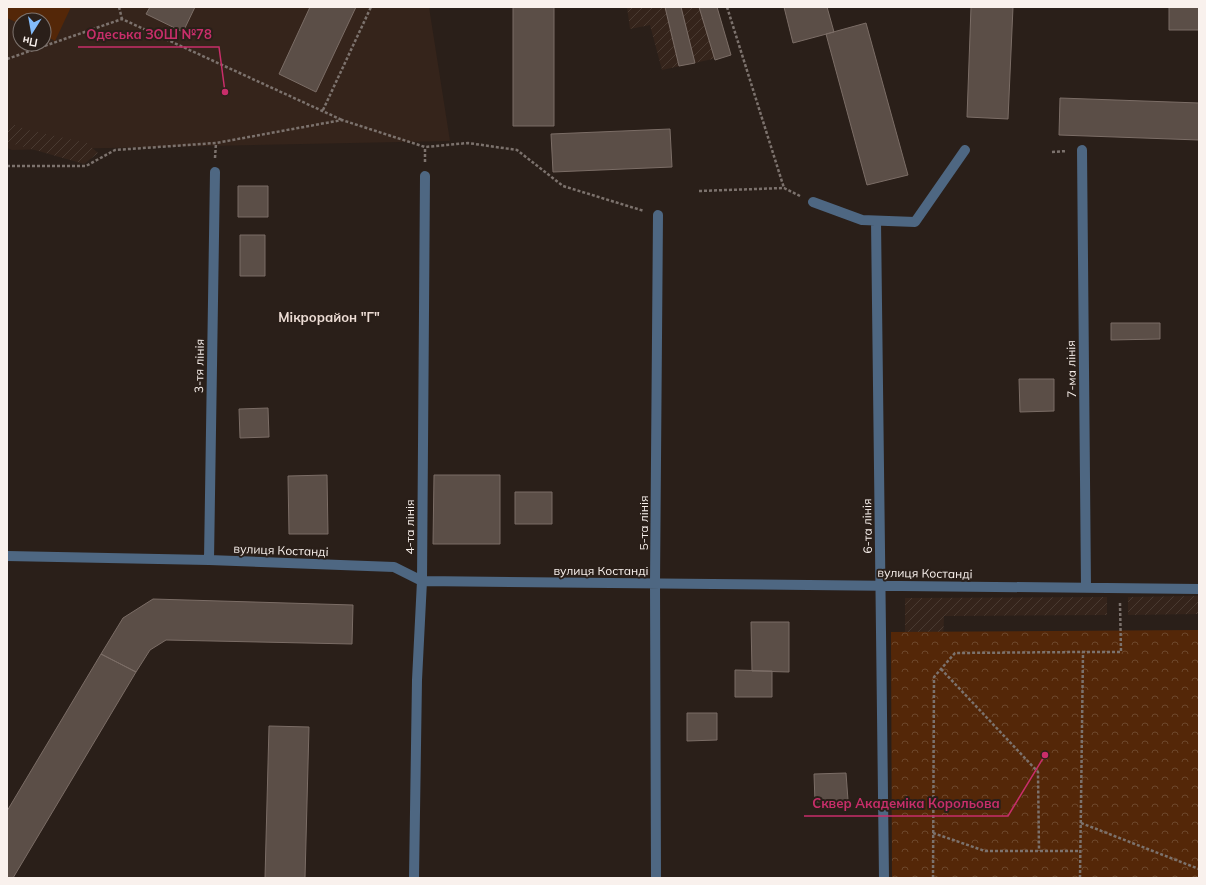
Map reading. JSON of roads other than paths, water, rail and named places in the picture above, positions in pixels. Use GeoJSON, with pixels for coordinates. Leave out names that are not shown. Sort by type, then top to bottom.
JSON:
{"type":"FeatureCollection","features":[{"type":"Feature","properties":{"kind":"street"},"geometry":{"type":"LineString","coordinates":[[813,202],[862,220],[915,222],[965,150]]}},
{"type":"Feature","properties":{"kind":"street","name":"7-ма лінія"},"geometry":{"type":"LineString","coordinates":[[1082,150],[1086,588]]}},
{"type":"Feature","properties":{"kind":"street","name":"3-тя лінія"},"geometry":{"type":"LineString","coordinates":[[209,560],[215,172]]}},
{"type":"Feature","properties":{"kind":"street","name":"4-та лінія"},"geometry":{"type":"LineString","coordinates":[[414,878],[417,680],[422,581],[425,176]]}},
{"type":"Feature","properties":{"kind":"street","name":"5-та лінія"},"geometry":{"type":"LineString","coordinates":[[656,878],[655,583],[658,215]]}},
{"type":"Feature","properties":{"kind":"street","name":"6-та лінія"},"geometry":{"type":"LineString","coordinates":[[876,221],[884,878]]}},
{"type":"Feature","properties":{"kind":"street","name":"вулиця Костанді"},"geometry":{"type":"LineString","coordinates":[[7,556],[209,560],[394,567],[422,581],[1199,589]]}},
{"type":"Feature","properties":{"kind":"place","name":"Одеська ЗОШ №78"},"geometry":{"type":"Point","coordinates":[225,92]}},
{"type":"Feature","properties":{"kind":"place","name":"Сквер Академіка Корольова"},"geometry":{"type":"Point","coordinates":[1045,755]}},
{"type":"Feature","properties":{"kind":"district","name":"Мікрорайон \"Г\""},"geometry":{"type":"Point","coordinates":[329,317]}}]}
